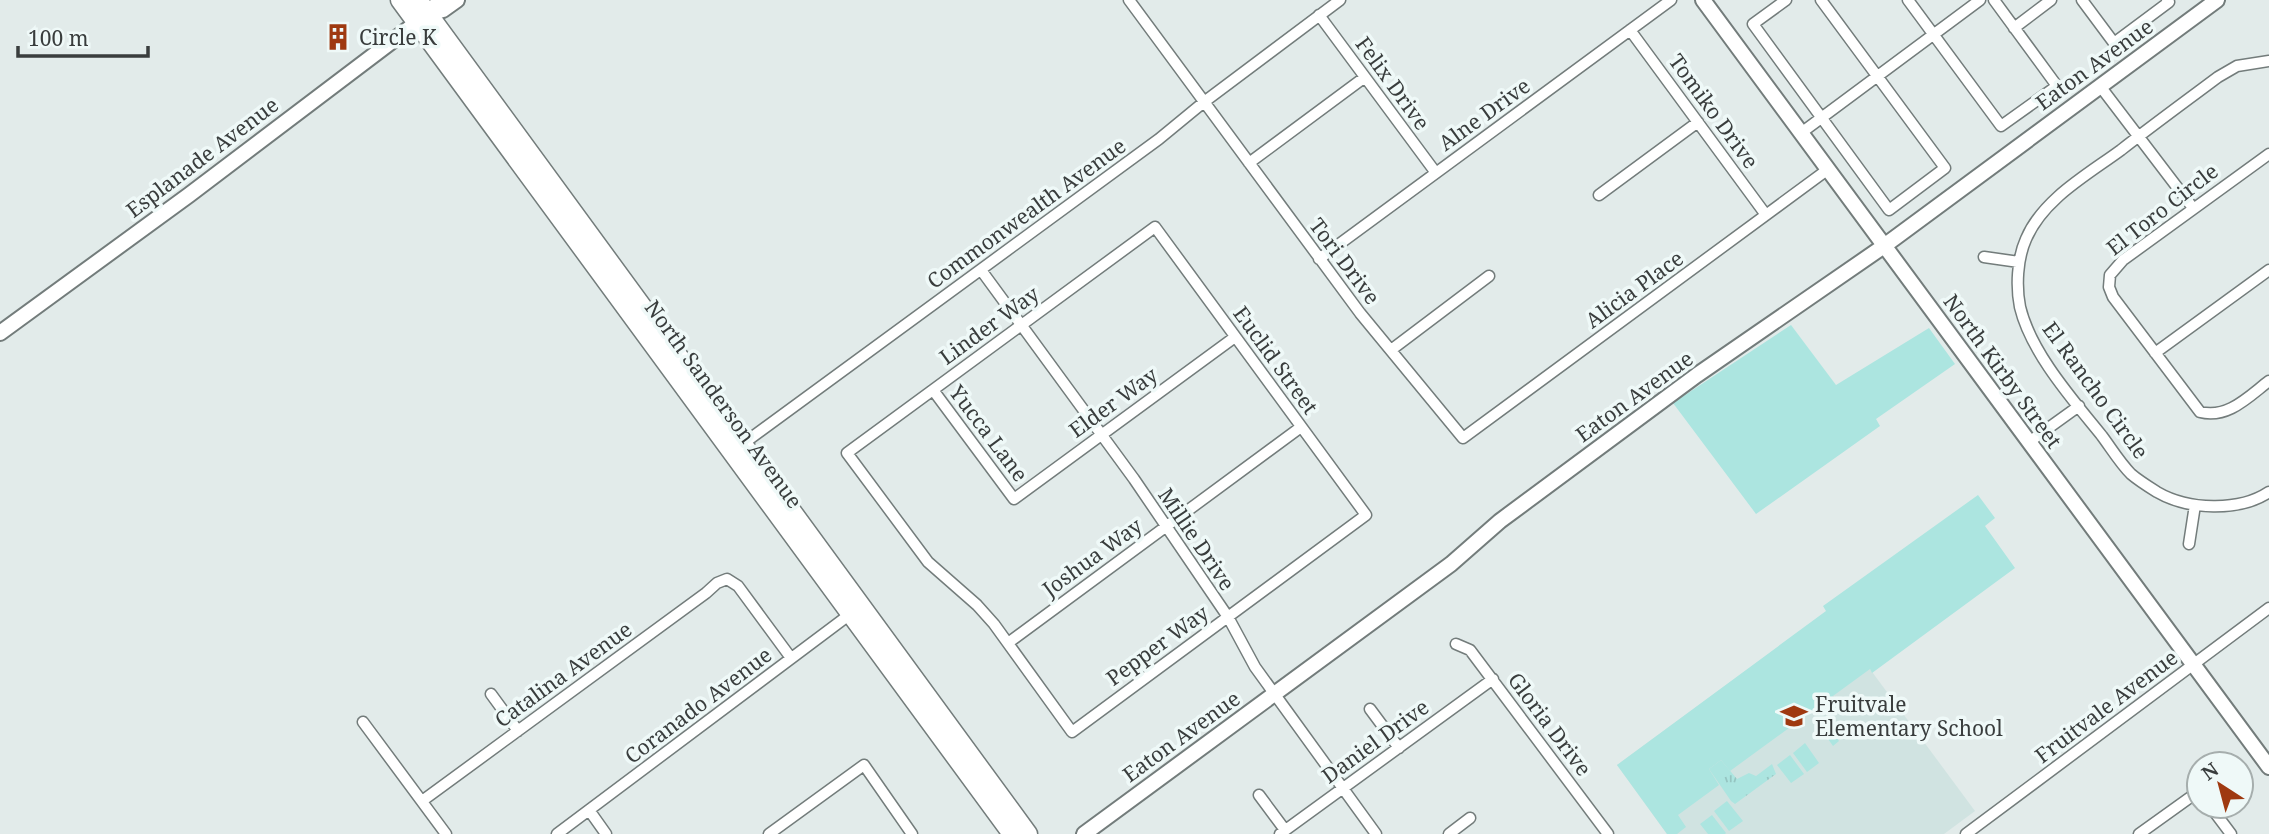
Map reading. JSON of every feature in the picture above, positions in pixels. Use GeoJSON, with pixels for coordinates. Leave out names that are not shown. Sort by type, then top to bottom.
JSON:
{"type":"FeatureCollection","features":[{"type":"Feature","properties":{"kind":"highway","name":"North Sanderson Avenue"},"geometry":{"type":"LineString","coordinates":[[400,0],[421,12],[856,610],[1028,834]]}},
{"type":"Feature","properties":{"kind":"highway","name":"North Sanderson Avenue"},"geometry":{"type":"LineString","coordinates":[[856,610],[1012,834]]}},
{"type":"Feature","properties":{"kind":"street","name":"Esplanade Avenue"},"geometry":{"type":"LineString","coordinates":[[0,333],[189,195],[421,12],[440,0]]}},
{"type":"Feature","properties":{"kind":"street","name":"Esplanade Avenue"},"geometry":{"type":"LineString","coordinates":[[421,12],[443,10],[457,0]]}},
{"type":"Feature","properties":{"kind":"street","name":"Tori Drive"},"geometry":{"type":"LineString","coordinates":[[1129,0],[1319,259],[1463,438]]}},
{"type":"Feature","properties":{"kind":"street","name":"Commonwealth Avenue"},"geometry":{"type":"LineString","coordinates":[[737,448],[1159,139],[1340,0]]}},
{"type":"Feature","properties":{"kind":"street","name":"Alne Drive"},"geometry":{"type":"LineString","coordinates":[[1319,259],[1671,0]]}},
{"type":"Feature","properties":{"kind":"street","name":"North Kirby Street"},"geometry":{"type":"LineString","coordinates":[[1703,0],[2269,767]]}},
{"type":"Feature","properties":{"kind":"street"},"geometry":{"type":"LineString","coordinates":[[1786,0],[1753,24],[1889,210],[1945,168],[1821,0]]}},
{"type":"Feature","properties":{"kind":"street"},"geometry":{"type":"LineString","coordinates":[[1908,0],[2001,126],[2057,86],[1994,0]]}},
{"type":"Feature","properties":{"kind":"street"},"geometry":{"type":"LineString","coordinates":[[1801,133],[1980,0]]}},
{"type":"Feature","properties":{"kind":"street"},"geometry":{"type":"LineString","coordinates":[[2014,27],[2051,0]]}},
{"type":"Feature","properties":{"kind":"street"},"geometry":{"type":"LineString","coordinates":[[2082,0],[2114,43],[2169,2],[2167,0]]}},
{"type":"Feature","properties":{"kind":"street","name":"Eaton Avenue"},"geometry":{"type":"LineString","coordinates":[[1084,834],[1451,564],[1500,521],[1686,383],[1884,246],[2217,0]]}},
{"type":"Feature","properties":{"kind":"street","name":"Felix Drive"},"geometry":{"type":"LineString","coordinates":[[1319,15],[1436,173]]}},
{"type":"Feature","properties":{"kind":"street","name":"Tomiko Drive"},"geometry":{"type":"LineString","coordinates":[[1630,30],[1766,215]]}},
{"type":"Feature","properties":{"kind":"street","name":"El Rancho Circle"},"geometry":{"type":"LineString","coordinates":[[2269,61],[2237,66],[2218,77],[2056,197],[2034,223],[2019,262],[2020,304],[2038,349],[2131,473],[2158,492],[2178,502],[2195,505],[2248,502],[2269,492]]}},
{"type":"Feature","properties":{"kind":"street"},"geometry":{"type":"LineString","coordinates":[[1249,163],[1365,78]]}},
{"type":"Feature","properties":{"kind":"street"},"geometry":{"type":"LineString","coordinates":[[2100,86],[2193,208]]}},
{"type":"Feature","properties":{"kind":"street"},"geometry":{"type":"LineString","coordinates":[[1599,195],[1698,122]]}},
{"type":"Feature","properties":{"kind":"street","name":"El Toro Circle"},"geometry":{"type":"LineString","coordinates":[[2269,154],[2123,260],[2110,275],[2109,287],[2113,297],[2200,412],[2213,415],[2225,412],[2269,381]]}},
{"type":"Feature","properties":{"kind":"street","name":"Alicia Place"},"geometry":{"type":"LineString","coordinates":[[1463,438],[1828,170]]}},
{"type":"Feature","properties":{"kind":"street","name":"Linder Way"},"geometry":{"type":"LineString","coordinates":[[1008,643],[985,613],[920,553],[847,453],[1154,227]]}},
{"type":"Feature","properties":{"kind":"street","name":"Euclid Street"},"geometry":{"type":"LineString","coordinates":[[1154,227],[1366,515]]}},
{"type":"Feature","properties":{"kind":"street"},"geometry":{"type":"LineString","coordinates":[[1984,257],[2019,262]]}},
{"type":"Feature","properties":{"kind":"street","name":"Millie Drive"},"geometry":{"type":"LineString","coordinates":[[981,270],[1102,434],[1228,617],[1255,667],[1376,834]]}},
{"type":"Feature","properties":{"kind":"street"},"geometry":{"type":"LineString","coordinates":[[2155,354],[2269,270]]}},
{"type":"Feature","properties":{"kind":"street"},"geometry":{"type":"LineString","coordinates":[[1391,350],[1489,276]]}},
{"type":"Feature","properties":{"kind":"street","name":"Elder Way"},"geometry":{"type":"LineString","coordinates":[[1014,499],[1235,337]]}},
{"type":"Feature","properties":{"kind":"street","name":"Yucca Lane"},"geometry":{"type":"LineString","coordinates":[[933,390],[1014,499]]}},
{"type":"Feature","properties":{"kind":"street"},"geometry":{"type":"LineString","coordinates":[[2029,442],[2079,406]]}},
{"type":"Feature","properties":{"kind":"street","name":"Joshua Way"},"geometry":{"type":"LineString","coordinates":[[1008,643],[1301,427]]}},
{"type":"Feature","properties":{"kind":"street"},"geometry":{"type":"LineString","coordinates":[[2189,544],[2195,505]]}},
{"type":"Feature","properties":{"kind":"street","name":"Pepper Way"},"geometry":{"type":"LineString","coordinates":[[1008,643],[1072,732],[1366,515]]}},
{"type":"Feature","properties":{"kind":"street","name":"Catalina Avenue"},"geometry":{"type":"LineString","coordinates":[[422,801],[717,583],[727,579],[738,586],[791,658]]}},
{"type":"Feature","properties":{"kind":"street","name":"Fruitvale Avenue"},"geometry":{"type":"LineString","coordinates":[[1972,832],[2269,608]]}},
{"type":"Feature","properties":{"kind":"street","name":"Coranado Avenue"},"geometry":{"type":"LineString","coordinates":[[556,834],[856,610]]}},
{"type":"Feature","properties":{"kind":"street","name":"Gloria Drive"},"geometry":{"type":"LineString","coordinates":[[1456,644],[1470,650],[1608,834]]}},
{"type":"Feature","properties":{"kind":"street","name":"Daniel Drive"},"geometry":{"type":"LineString","coordinates":[[1283,832],[1493,679]]}},
{"type":"Feature","properties":{"kind":"street"},"geometry":{"type":"LineString","coordinates":[[491,694],[518,731]]}},
{"type":"Feature","properties":{"kind":"street"},"geometry":{"type":"LineString","coordinates":[[1370,709],[1399,748]]}},
{"type":"Feature","properties":{"kind":"street"},"geometry":{"type":"LineString","coordinates":[[363,722],[446,834]]}},
{"type":"Feature","properties":{"kind":"street"},"geometry":{"type":"LineString","coordinates":[[769,834],[864,765],[912,834]]}},
{"type":"Feature","properties":{"kind":"street"},"geometry":{"type":"LineString","coordinates":[[1259,794],[1283,832]]}},
{"type":"Feature","properties":{"kind":"street"},"geometry":{"type":"LineString","coordinates":[[2138,834],[2185,801]]}},
{"type":"Feature","properties":{"kind":"street"},"geometry":{"type":"LineString","coordinates":[[589,810],[606,834]]}},
{"type":"Feature","properties":{"kind":"street"},"geometry":{"type":"LineString","coordinates":[[1449,834],[1470,818]]}},
{"type":"Feature","properties":{"kind":"shaded area","name":"Fruitvale Elementary School"},"geometry":{"type":"Polygon","coordinates":[[[1827,611],[1975,811],[1944,834],[1667,834],[1617,765],[1827,611]]]}},
{"type":"Feature","properties":{"kind":"green space"},"geometry":{"type":"Polygon","coordinates":[[[1791,325],[1836,385],[1929,328],[1955,364],[1876,419],[1880,426],[1756,514],[1673,403],[1791,325]]]}},
{"type":"Feature","properties":{"kind":"green space"},"geometry":{"type":"Polygon","coordinates":[[[1978,495],[1995,518],[1985,526],[2015,568],[1872,673],[1870,669],[1730,771],[1721,760],[1709,769],[1719,785],[1678,815],[1686,827],[1677,834],[1667,834],[1617,765],[1826,611],[1823,606],[1978,495]]]}},
{"type":"Feature","properties":{"kind":"green space"},"geometry":{"type":"Polygon","coordinates":[[[1832,721],[1838,730],[1835,735],[1839,741],[1833,746],[1821,729],[1832,721]]]}},
{"type":"Feature","properties":{"kind":"green space"},"geometry":{"type":"Polygon","coordinates":[[[1805,743],[1819,763],[1807,772],[1793,753],[1805,743]]]}},
{"type":"Feature","properties":{"kind":"green space"},"geometry":{"type":"Polygon","coordinates":[[[1790,755],[1804,774],[1791,783],[1777,765],[1790,755]]]}},
{"type":"Feature","properties":{"kind":"green space"},"geometry":{"type":"Polygon","coordinates":[[[1721,760],[1737,779],[1749,773],[1756,776],[1772,764],[1776,774],[1735,804],[1709,769],[1721,760]]]}},
{"type":"Feature","properties":{"kind":"green space"},"geometry":{"type":"Polygon","coordinates":[[[1727,801],[1743,821],[1729,831],[1714,811],[1727,801]]]}},
{"type":"Feature","properties":{"kind":"green space"},"geometry":{"type":"Polygon","coordinates":[[[1712,815],[1725,834],[1708,834],[1700,824],[1712,815]]]}},
{"type":"Feature","properties":{"kind":"place","name":"Circle K"},"geometry":{"type":"Point","coordinates":[338,37]}},
{"type":"Feature","properties":{"kind":"place","name":"Fruitvale Elementary School"},"geometry":{"type":"Point","coordinates":[1794,716]}}]}
